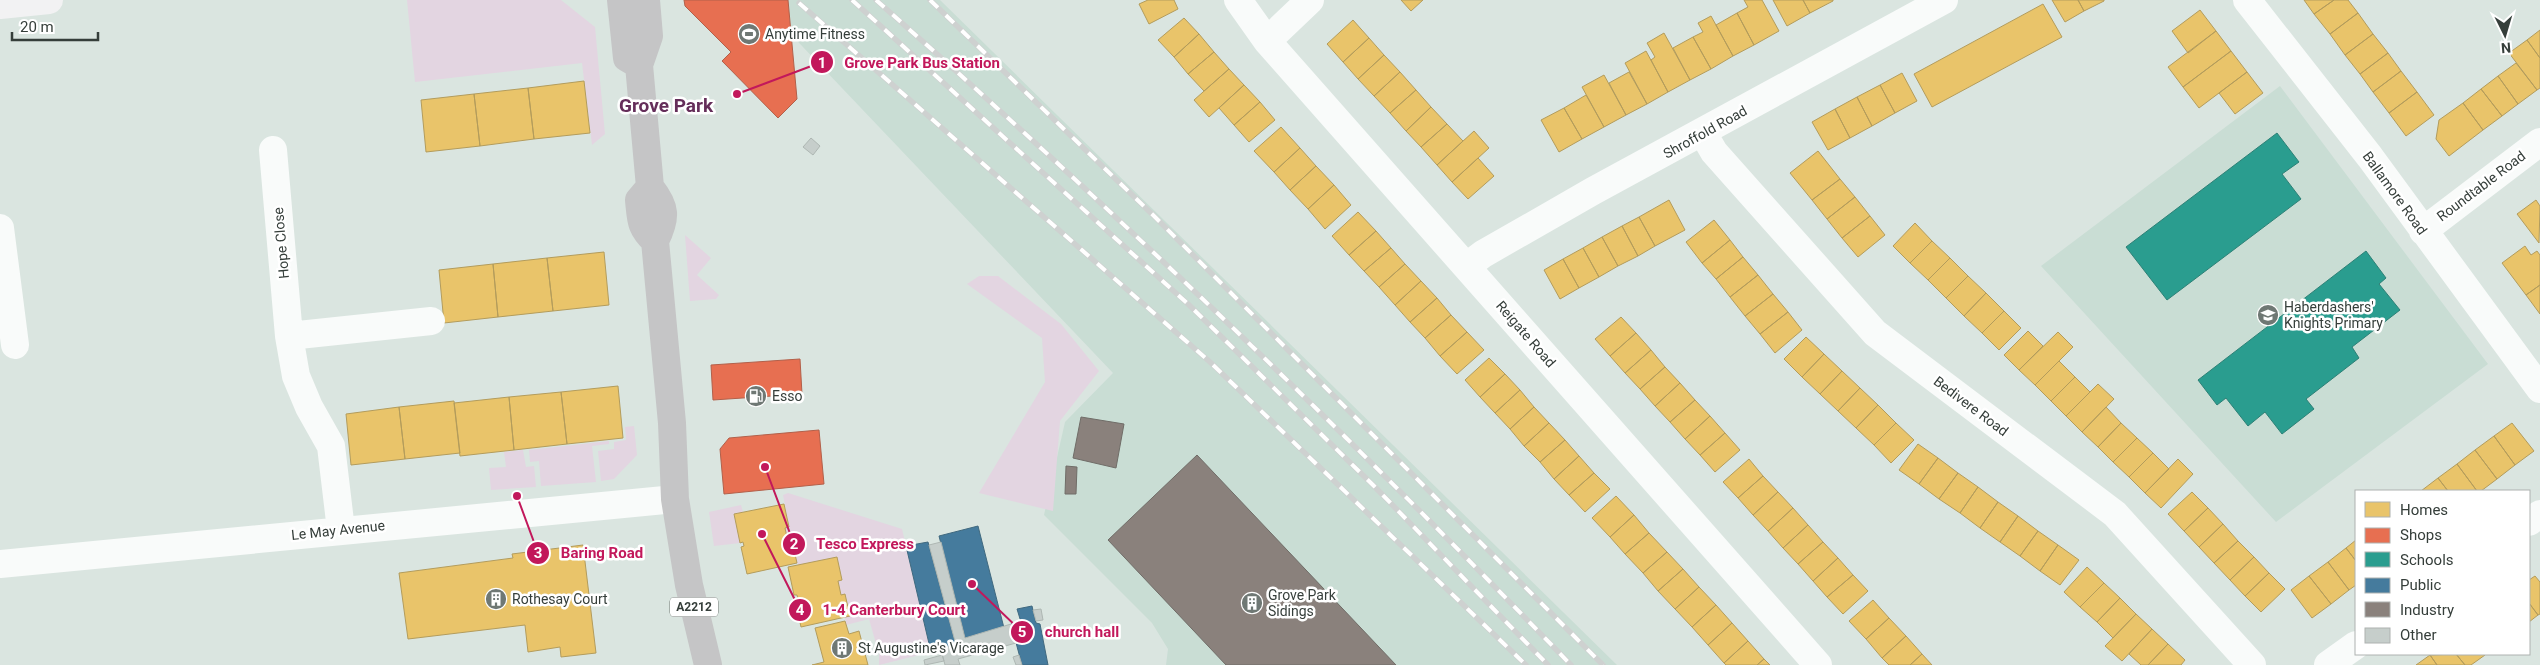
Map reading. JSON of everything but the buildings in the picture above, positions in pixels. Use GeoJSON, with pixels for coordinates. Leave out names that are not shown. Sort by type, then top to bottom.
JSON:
{"type":"FeatureCollection","features":[{"type":"Feature","properties":{"kind":"main road"},"geometry":{"type":"LineString","coordinates":[[0,6],[49,0]]}},
{"type":"Feature","properties":{"kind":"main road"},"geometry":{"type":"LineString","coordinates":[[621,0],[627,58],[639,65]]}},
{"type":"Feature","properties":{"kind":"main road","name":"A2212"},"geometry":{"type":"LineString","coordinates":[[646,0],[650,36],[639,65],[656,195],[639,200],[641,223],[642,228],[655,241],[671,413],[675,499],[689,585],[708,665]]}},
{"type":"Feature","properties":{"kind":"street","name":"Reigate Road"},"geometry":{"type":"LineString","coordinates":[[1238,0],[1267,41],[1818,665]]}},
{"type":"Feature","properties":{"kind":"street"},"geometry":{"type":"LineString","coordinates":[[1267,41],[1310,0]]}},
{"type":"Feature","properties":{"kind":"street","name":"Shroffold Road"},"geometry":{"type":"LineString","coordinates":[[1467,266],[1483,254],[1593,191],[1703,133],[1944,0]]}},
{"type":"Feature","properties":{"kind":"street","name":"Ballamore Road"},"geometry":{"type":"LineString","coordinates":[[2247,0],[2370,157],[2540,389]]}},
{"type":"Feature","properties":{"kind":"street","name":"Bedivere Road"},"geometry":{"type":"LineString","coordinates":[[1703,133],[1714,152],[1875,334],[2115,514],[2252,665]]}},
{"type":"Feature","properties":{"kind":"street","name":"Roundtable Road"},"geometry":{"type":"LineString","coordinates":[[2423,230],[2540,142]]}},
{"type":"Feature","properties":{"kind":"street","name":"Hope Close"},"geometry":{"type":"LineString","coordinates":[[273,150],[289,336],[296,376],[309,407],[332,446],[341,530]]}},
{"type":"Feature","properties":{"kind":"street"},"geometry":{"type":"LineString","coordinates":[[0,228],[15,345]]}},
{"type":"Feature","properties":{"kind":"street"},"geometry":{"type":"LineString","coordinates":[[289,336],[432,321]]}},
{"type":"Feature","properties":{"kind":"street","name":"Le May Avenue"},"geometry":{"type":"LineString","coordinates":[[0,564],[675,499]]}},
{"type":"Feature","properties":{"kind":"street"},"geometry":{"type":"LineString","coordinates":[[2328,665],[2355,646]]}},
{"type":"Feature","properties":{"kind":"shaded area"},"geometry":{"type":"Polygon","coordinates":[[[407,0],[561,0],[595,27],[605,134],[592,145],[582,63],[415,82],[407,0]]]}},
{"type":"Feature","properties":{"kind":"shaded area"},"geometry":{"type":"Polygon","coordinates":[[[782,0],[940,0],[1617,665],[1166,665],[1168,649],[1152,623],[1044,515],[1065,422],[1113,373],[783,26],[782,0]]]}},
{"type":"Feature","properties":{"kind":"shaded area","name":"Haberdashers' Knights Primary"},"geometry":{"type":"Polygon","coordinates":[[[2280,86],[2488,364],[2276,522],[2041,266],[2280,86]]]}},
{"type":"Feature","properties":{"kind":"shaded area"},"geometry":{"type":"Polygon","coordinates":[[[685,235],[711,258],[697,275],[719,295],[716,299],[690,301],[685,235]]]}},
{"type":"Feature","properties":{"kind":"shaded area"},"geometry":{"type":"Polygon","coordinates":[[[979,276],[998,276],[1061,324],[1099,371],[1060,421],[1053,511],[979,493],[1045,382],[1042,338],[967,284],[979,276]]]}},
{"type":"Feature","properties":{"kind":"shaded area"},"geometry":{"type":"Polygon","coordinates":[[[634,426],[637,455],[614,479],[601,481],[598,451],[614,449],[614,442],[626,440],[625,427],[634,426]]]}},
{"type":"Feature","properties":{"kind":"shaded area"},"geometry":{"type":"Polygon","coordinates":[[[609,441],[609,444],[592,446],[596,482],[541,486],[539,461],[530,462],[529,450],[609,441]]]}},
{"type":"Feature","properties":{"kind":"shaded area"},"geometry":{"type":"Polygon","coordinates":[[[523,450],[526,467],[534,466],[536,487],[491,490],[489,468],[506,467],[504,452],[523,450]]]}},
{"type":"Feature","properties":{"kind":"shaded area"},"geometry":{"type":"Polygon","coordinates":[[[788,493],[902,529],[931,652],[879,665],[879,654],[869,619],[846,625],[845,617],[850,616],[845,594],[841,595],[838,581],[842,579],[837,557],[798,565],[792,541],[788,542],[785,528],[789,527],[783,495],[788,493]]]}},
{"type":"Feature","properties":{"kind":"shaded area"},"geometry":{"type":"Polygon","coordinates":[[[741,505],[743,512],[740,543],[714,546],[709,512],[741,505]]]}},
{"type":"Feature","properties":{"kind":"railway"},"geometry":{"type":"LineString","coordinates":[[852,0],[1188,304],[1373,485],[1548,665]]}},
{"type":"Feature","properties":{"kind":"railway"},"geometry":{"type":"LineString","coordinates":[[876,0],[1055,161],[1230,325],[1402,493],[1571,665]]}},
{"type":"Feature","properties":{"kind":"railway"},"geometry":{"type":"LineString","coordinates":[[930,0],[1153,215],[1603,665]]}},
{"type":"Feature","properties":{"kind":"railway"},"geometry":{"type":"LineString","coordinates":[[799,3],[1210,362],[1526,665]]}},
{"type":"Feature","properties":{"kind":"place","name":"Anytime Fitness"},"geometry":{"type":"Point","coordinates":[749,34]}},
{"type":"Feature","properties":{"kind":"place","name":"Grove Park Bus Station"},"geometry":{"type":"Point","coordinates":[737,94]}},
{"type":"Feature","properties":{"kind":"place","name":"Haberdashers' Knights Primary"},"geometry":{"type":"Point","coordinates":[2268,315]}},
{"type":"Feature","properties":{"kind":"place","name":"Esso"},"geometry":{"type":"Point","coordinates":[756,396]}},
{"type":"Feature","properties":{"kind":"place","name":"Tesco Express"},"geometry":{"type":"Point","coordinates":[765,467]}},
{"type":"Feature","properties":{"kind":"place","name":"Baring Road"},"geometry":{"type":"Point","coordinates":[517,496]}},
{"type":"Feature","properties":{"kind":"place","name":"1-4 Canterbury Court"},"geometry":{"type":"Point","coordinates":[762,534]}},
{"type":"Feature","properties":{"kind":"place","name":"church hall"},"geometry":{"type":"Point","coordinates":[972,584]}},
{"type":"Feature","properties":{"kind":"place","name":"Rothesay Court"},"geometry":{"type":"Point","coordinates":[496,599]}},
{"type":"Feature","properties":{"kind":"place","name":"Grove Park Sidings"},"geometry":{"type":"Point","coordinates":[1252,603]}},
{"type":"Feature","properties":{"kind":"place","name":"St Augustine's Vicarage"},"geometry":{"type":"Point","coordinates":[842,648]}},
{"type":"Feature","properties":{"kind":"district","name":"Grove Park"},"geometry":{"type":"Point","coordinates":[666,105]}}]}
